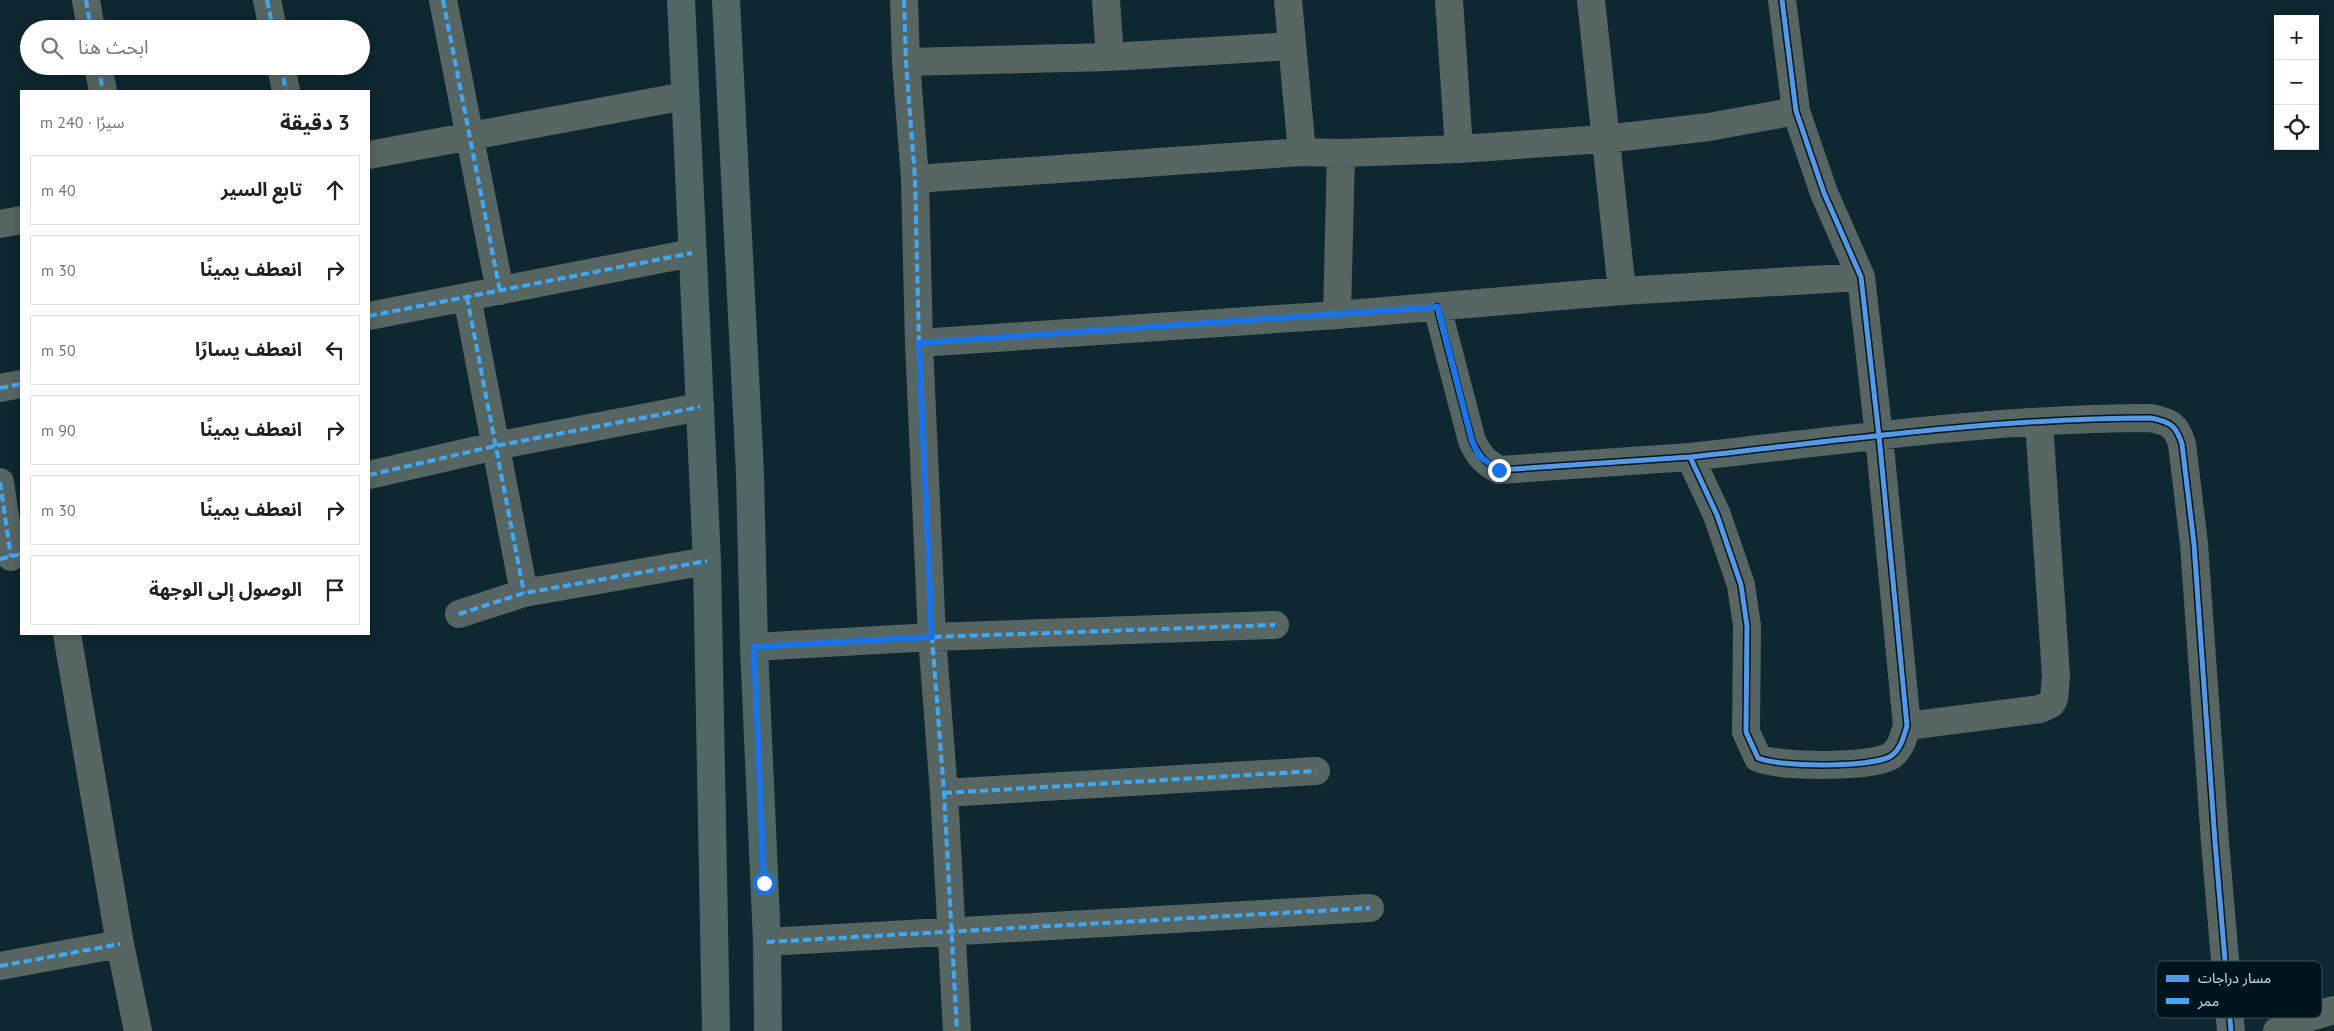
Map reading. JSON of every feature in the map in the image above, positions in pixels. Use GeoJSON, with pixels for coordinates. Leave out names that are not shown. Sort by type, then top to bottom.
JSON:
{"type":"FeatureCollection","features":[{"type":"Feature","properties":{"kind":"main road"},"geometry":{"type":"LineString","coordinates":[[681,0],[707,561],[716,1031]]}},
{"type":"Feature","properties":{"kind":"main road"},"geometry":{"type":"LineString","coordinates":[[726,0],[750,473],[754,647],[767,942],[768,1031]]}},
{"type":"Feature","properties":{"kind":"street"},"geometry":{"type":"LineString","coordinates":[[86,0],[89,20]]}},
{"type":"Feature","properties":{"kind":"street"},"geometry":{"type":"LineString","coordinates":[[267,0],[271,20]]}},
{"type":"Feature","properties":{"kind":"street"},"geometry":{"type":"LineString","coordinates":[[443,0],[500,291]]}},
{"type":"Feature","properties":{"kind":"street"},"geometry":{"type":"LineString","coordinates":[[904,0],[906,62],[915,179],[919,343],[932,637],[944,793],[957,1031]]}},
{"type":"Feature","properties":{"kind":"street"},"geometry":{"type":"LineString","coordinates":[[1106,0],[1110,56]]}},
{"type":"Feature","properties":{"kind":"street"},"geometry":{"type":"LineString","coordinates":[[1288,0],[1302,152]]}},
{"type":"Feature","properties":{"kind":"street"},"geometry":{"type":"LineString","coordinates":[[1449,0],[1459,149]]}},
{"type":"Feature","properties":{"kind":"street"},"geometry":{"type":"LineString","coordinates":[[1591,0],[1622,291]]}},
{"type":"Feature","properties":{"kind":"street"},"geometry":{"type":"LineString","coordinates":[[1690,457],[1716,515],[1741,585],[1747,626],[1746,732],[1758,758],[1779,764],[1848,764],[1889,757],[1900,749],[1907,726],[1879,436],[1861,277],[1824,193],[1796,111],[1782,0]]}},
{"type":"Feature","properties":{"kind":"street"},"geometry":{"type":"LineString","coordinates":[[906,62],[1110,56],[1292,46]]}},
{"type":"Feature","properties":{"kind":"street"},"geometry":{"type":"LineString","coordinates":[[100,75],[103,90]]}},
{"type":"Feature","properties":{"kind":"street"},"geometry":{"type":"LineString","coordinates":[[283,75],[286,90]]}},
{"type":"Feature","properties":{"kind":"street"},"geometry":{"type":"LineString","coordinates":[[370,155],[685,96]]}},
{"type":"Feature","properties":{"kind":"street"},"geometry":{"type":"LineString","coordinates":[[915,179],[1302,152],[1341,154],[1459,149],[1605,139],[1709,127],[1796,111]]}},
{"type":"Feature","properties":{"kind":"street"},"geometry":{"type":"LineString","coordinates":[[1337,316],[1341,154]]}},
{"type":"Feature","properties":{"kind":"street"},"geometry":{"type":"LineString","coordinates":[[0,224],[20,220]]}},
{"type":"Feature","properties":{"kind":"street"},"geometry":{"type":"LineString","coordinates":[[370,316],[692,254]]}},
{"type":"Feature","properties":{"kind":"street"},"geometry":{"type":"LineString","coordinates":[[919,343],[1337,316],[1622,291],[1861,277]]}},
{"type":"Feature","properties":{"kind":"street"},"geometry":{"type":"LineString","coordinates":[[467,297],[524,593]]}},
{"type":"Feature","properties":{"kind":"street"},"geometry":{"type":"LineString","coordinates":[[1438,307],[1472,441],[1479,456],[1499,470],[1690,457],[1879,436],[2039,422],[2151,418],[2167,422],[2178,431],[2182,444],[2194,544],[2215,842],[2226,961]]}},
{"type":"Feature","properties":{"kind":"street"},"geometry":{"type":"LineString","coordinates":[[0,388],[20,384]]}},
{"type":"Feature","properties":{"kind":"street"},"geometry":{"type":"LineString","coordinates":[[370,476],[495,446],[700,407]]}},
{"type":"Feature","properties":{"kind":"street"},"geometry":{"type":"LineString","coordinates":[[1907,726],[2040,709],[2051,704],[2054,700],[2056,693],[2055,652],[2039,422]]}},
{"type":"Feature","properties":{"kind":"street"},"geometry":{"type":"LineString","coordinates":[[0,482],[11,556]]}},
{"type":"Feature","properties":{"kind":"street"},"geometry":{"type":"LineString","coordinates":[[459,614],[524,593],[707,561]]}},
{"type":"Feature","properties":{"kind":"street"},"geometry":{"type":"LineString","coordinates":[[754,647],[932,637],[1275,625]]}},
{"type":"Feature","properties":{"kind":"street"},"geometry":{"type":"LineString","coordinates":[[67,635],[120,944],[138,1031]]}},
{"type":"Feature","properties":{"kind":"street"},"geometry":{"type":"LineString","coordinates":[[944,793],[1316,771]]}},
{"type":"Feature","properties":{"kind":"street"},"geometry":{"type":"LineString","coordinates":[[767,942],[1370,908]]}},
{"type":"Feature","properties":{"kind":"street"},"geometry":{"type":"LineString","coordinates":[[0,966],[120,944]]}},
{"type":"Feature","properties":{"kind":"street"},"geometry":{"type":"LineString","coordinates":[[2322,1014],[2334,1010]]}},
{"type":"Feature","properties":{"kind":"street"},"geometry":{"type":"LineString","coordinates":[[2231,1018],[2232,1031]]}},
{"type":"Feature","properties":{"kind":"street"},"geometry":{"type":"LineString","coordinates":[[2277,1031],[2307,1018]]}},
{"type":"Feature","properties":{"kind":"marked path"},"geometry":{"type":"LineString","coordinates":[[86,0],[89,20]]}},
{"type":"Feature","properties":{"kind":"marked path"},"geometry":{"type":"LineString","coordinates":[[267,0],[271,20]]}},
{"type":"Feature","properties":{"kind":"marked path"},"geometry":{"type":"LineString","coordinates":[[443,0],[500,291]]}},
{"type":"Feature","properties":{"kind":"marked path"},"geometry":{"type":"LineString","coordinates":[[904,0],[906,62],[915,179],[919,343],[932,637],[944,793],[957,1031]]}},
{"type":"Feature","properties":{"kind":"marked path"},"geometry":{"type":"LineString","coordinates":[[100,75],[103,90]]}},
{"type":"Feature","properties":{"kind":"marked path"},"geometry":{"type":"LineString","coordinates":[[283,75],[286,90]]}},
{"type":"Feature","properties":{"kind":"marked path"},"geometry":{"type":"LineString","coordinates":[[370,316],[692,253]]}},
{"type":"Feature","properties":{"kind":"marked path"},"geometry":{"type":"LineString","coordinates":[[467,297],[524,593]]}},
{"type":"Feature","properties":{"kind":"marked path"},"geometry":{"type":"LineString","coordinates":[[0,388],[20,384]]}},
{"type":"Feature","properties":{"kind":"marked path"},"geometry":{"type":"LineString","coordinates":[[370,475],[495,446],[700,407]]}},
{"type":"Feature","properties":{"kind":"marked path"},"geometry":{"type":"LineString","coordinates":[[0,482],[11,557]]}},
{"type":"Feature","properties":{"kind":"marked path"},"geometry":{"type":"LineString","coordinates":[[0,559],[20,554]]}},
{"type":"Feature","properties":{"kind":"marked path"},"geometry":{"type":"LineString","coordinates":[[459,614],[524,593],[707,561]]}},
{"type":"Feature","properties":{"kind":"marked path"},"geometry":{"type":"LineString","coordinates":[[754,647],[932,637],[1275,625]]}},
{"type":"Feature","properties":{"kind":"marked path"},"geometry":{"type":"LineString","coordinates":[[944,793],[1316,771]]}},
{"type":"Feature","properties":{"kind":"marked path"},"geometry":{"type":"LineString","coordinates":[[767,942],[1370,908]]}},
{"type":"Feature","properties":{"kind":"marked path"},"geometry":{"type":"LineString","coordinates":[[0,966],[120,944]]}},
{"type":"Feature","properties":{"kind":"cycle path"},"geometry":{"type":"LineString","coordinates":[[1437,307],[1472,441],[1483,458],[1499,470],[1690,457],[1717,515],[1741,585],[1747,626],[1746,732],[1758,758],[1785,763],[1825,765],[1865,763],[1891,756],[1901,743],[1907,726],[1879,436],[1861,277],[1824,193],[1796,111],[1782,0]]}},
{"type":"Feature","properties":{"kind":"cycle path"},"geometry":{"type":"LineString","coordinates":[[1690,457],[1920,431],[2036,422],[2151,418],[2168,423],[2175,428],[2182,444],[2194,544],[2225,961]]}},
{"type":"Feature","properties":{"kind":"cycle path"},"geometry":{"type":"LineString","coordinates":[[2230,1018],[2231,1031]]}},
{"type":"Feature","properties":{"kind":"route"},"geometry":{"type":"LineString","coordinates":[[764,883],[754,647],[932,637],[919,343],[1337,316],[1438,307],[1455,381],[1472,441],[1479,456],[1499,470]]}}]}
